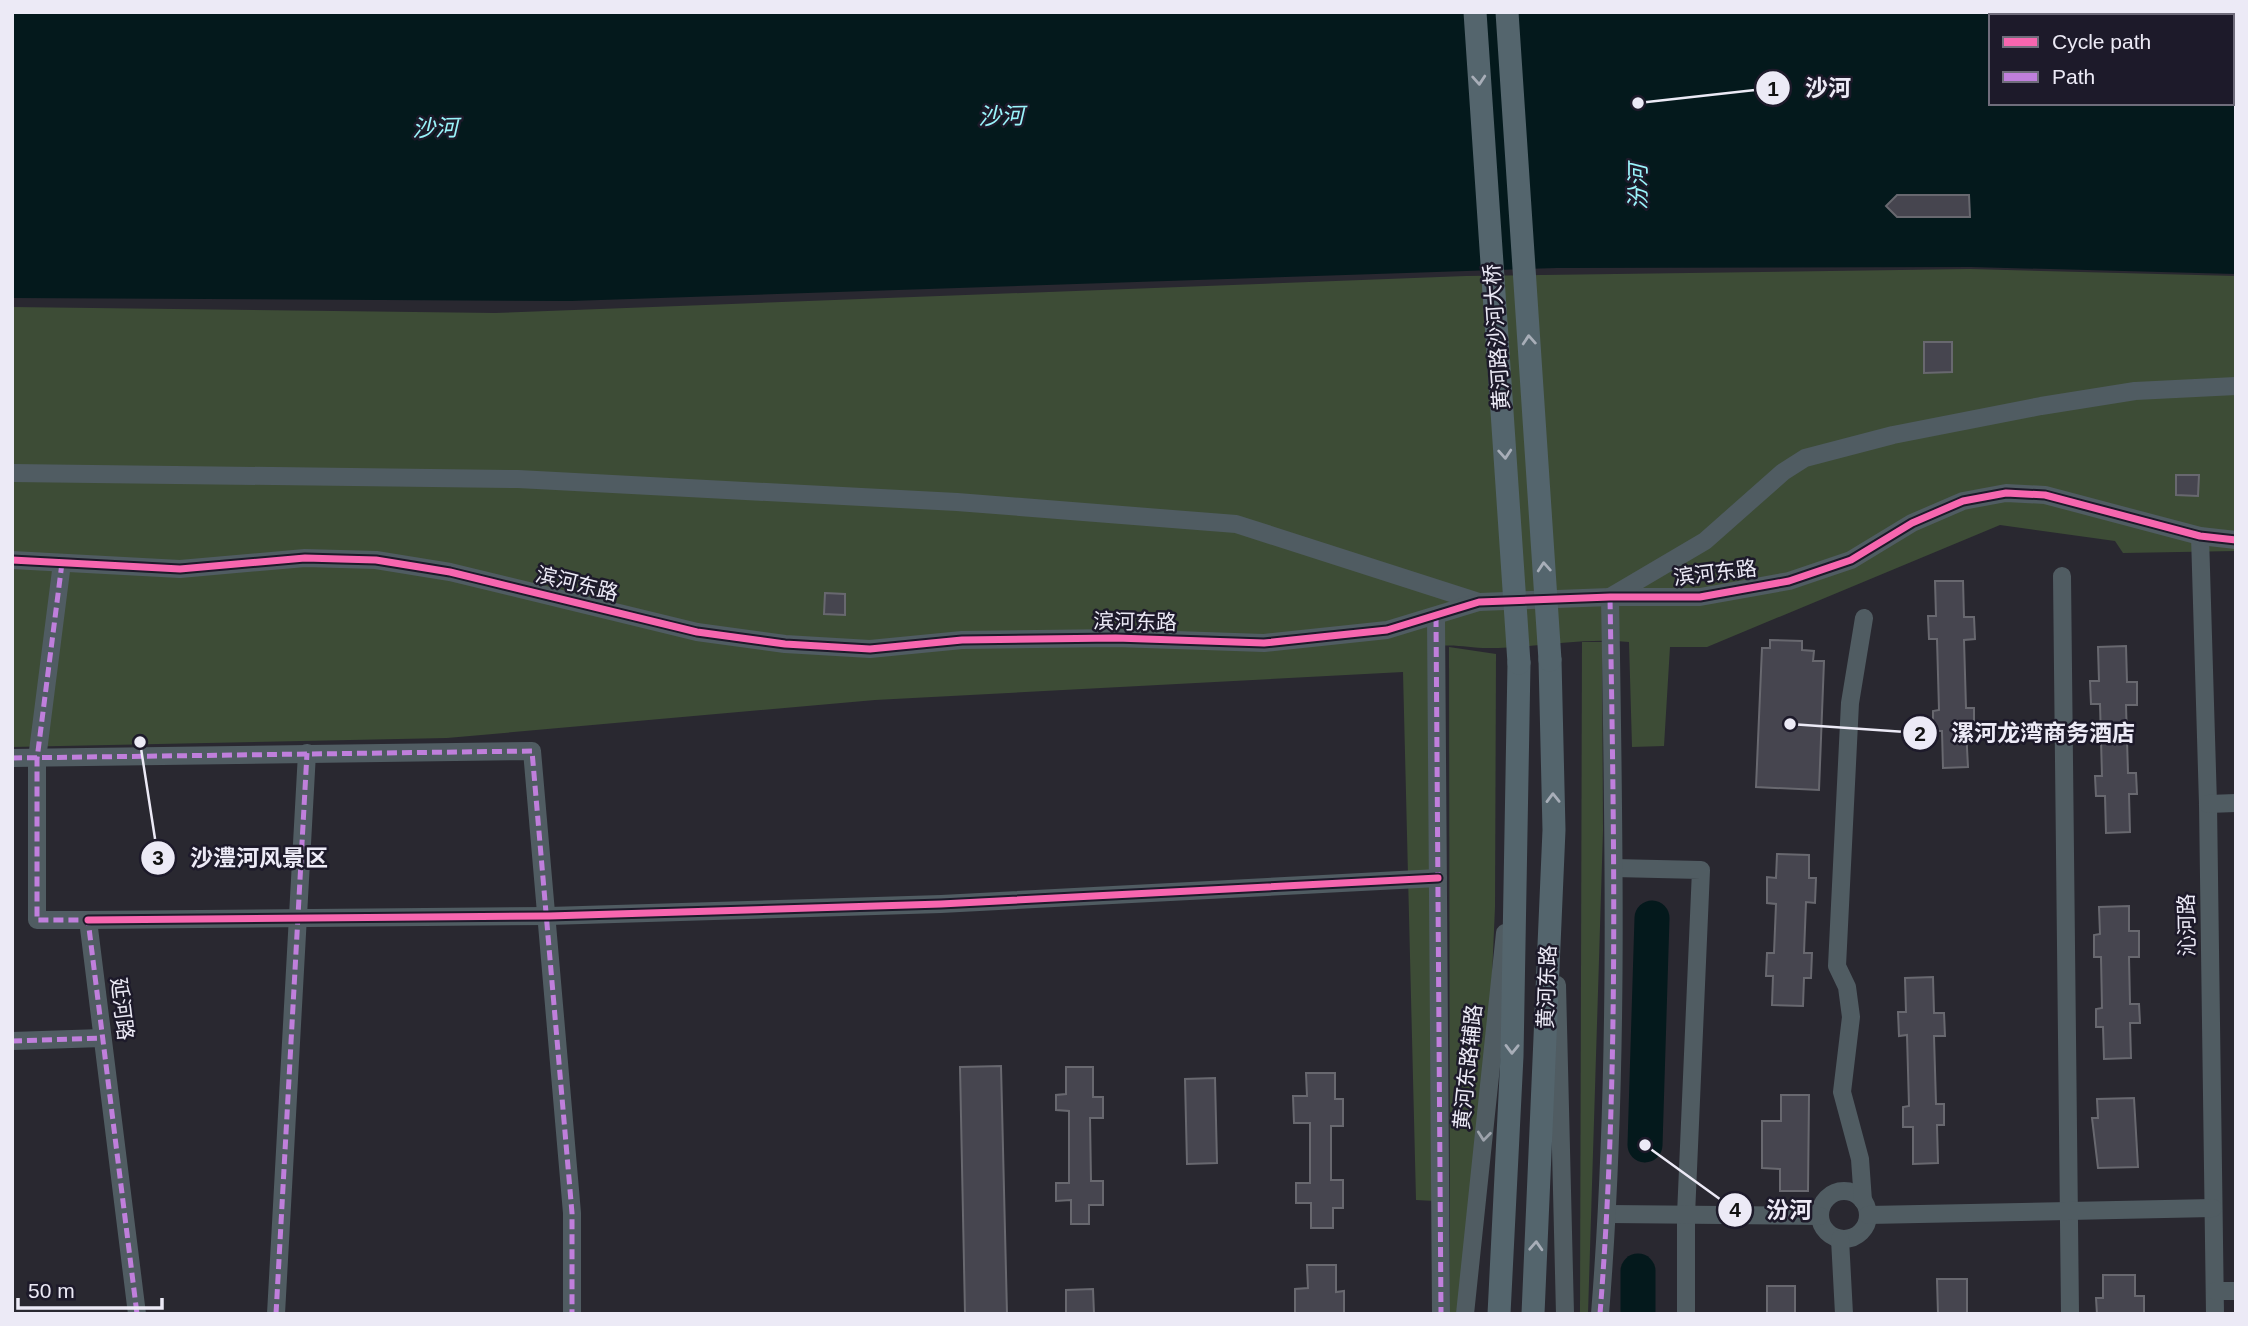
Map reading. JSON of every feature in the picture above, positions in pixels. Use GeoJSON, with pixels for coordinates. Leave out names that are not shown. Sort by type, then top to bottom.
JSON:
{"type":"FeatureCollection","features":[{"type":"Feature","properties":{"kind":"main road","name":"黄河路沙河大桥"},"geometry":{"type":"LineString","coordinates":[[1475,12],[1519,663]]}},
{"type":"Feature","properties":{"kind":"main road","name":"黄河路沙河大桥"},"geometry":{"type":"LineString","coordinates":[[1507,12],[1550,660]]}},
{"type":"Feature","properties":{"kind":"main road","name":"黄河东路"},"geometry":{"type":"LineString","coordinates":[[1533,1314],[1554,830],[1550,660]]}},
{"type":"Feature","properties":{"kind":"main road","name":"黄河东路"},"geometry":{"type":"LineString","coordinates":[[1499,1314],[1512,1056],[1519,663]]}},
{"type":"Feature","properties":{"kind":"street"},"geometry":{"type":"LineString","coordinates":[[1600,1314],[1608,1214],[1614,868],[1611,597],[1705,541],[1783,472],[1805,458],[1893,435],[2041,406],[2135,391],[2236,386]]}},
{"type":"Feature","properties":{"kind":"street"},"geometry":{"type":"LineString","coordinates":[[12,473],[518,479],[957,502],[1236,524],[1479,602]]}},
{"type":"Feature","properties":{"kind":"street","name":"滨河东路"},"geometry":{"type":"LineString","coordinates":[[12,560],[180,569],[305,558],[376,560],[450,572],[697,632],[785,644],[870,649],[962,640],[1116,638],[1264,643],[1387,630],[1479,602],[1700,597],[1789,581],[1851,560],[1912,523],[1963,501],[2006,493],[2045,495],[2200,536],[2236,540]]}},
{"type":"Feature","properties":{"kind":"street","name":"沁河路"},"geometry":{"type":"LineString","coordinates":[[2200,536],[2208,804],[2215,1314]]}},
{"type":"Feature","properties":{"kind":"street"},"geometry":{"type":"LineString","coordinates":[[62,564],[37,759],[37,920],[549,916],[941,904],[1438,878]]}},
{"type":"Feature","properties":{"kind":"street"},"geometry":{"type":"LineString","coordinates":[[2062,576],[2070,1314]]}},
{"type":"Feature","properties":{"kind":"street"},"geometry":{"type":"LineString","coordinates":[[1436,617],[1441,1314]]}},
{"type":"Feature","properties":{"kind":"street"},"geometry":{"type":"LineString","coordinates":[[1864,618],[1850,703],[1836,966],[1847,987],[1851,1017],[1842,1092],[1860,1159],[1866,1208],[1862,1230],[1856,1236],[1840,1239],[1826,1231],[1820,1216],[1824,1201],[1836,1192],[1851,1192],[1866,1208],[2213,1208]]}},
{"type":"Feature","properties":{"kind":"street"},"geometry":{"type":"LineString","coordinates":[[12,758],[532,751],[549,916],[572,1213],[572,1314]]}},
{"type":"Feature","properties":{"kind":"street"},"geometry":{"type":"LineString","coordinates":[[276,1314],[307,753]]}},
{"type":"Feature","properties":{"kind":"street"},"geometry":{"type":"LineString","coordinates":[[2208,804],[2236,803]]}},
{"type":"Feature","properties":{"kind":"street","name":"黄河东路辅路"},"geometry":{"type":"LineString","coordinates":[[1465,1314],[1516,825]]}},
{"type":"Feature","properties":{"kind":"street"},"geometry":{"type":"LineString","coordinates":[[1554,830],[1565,1314]]}},
{"type":"Feature","properties":{"kind":"street"},"geometry":{"type":"LineString","coordinates":[[1614,868],[1701,870],[1686,1215],[1686,1314]]}},
{"type":"Feature","properties":{"kind":"street","name":"延河路"},"geometry":{"type":"LineString","coordinates":[[88,920],[137,1314]]}},
{"type":"Feature","properties":{"kind":"street"},"geometry":{"type":"LineString","coordinates":[[12,1041],[103,1038]]}},
{"type":"Feature","properties":{"kind":"street"},"geometry":{"type":"LineString","coordinates":[[1608,1214],[1820,1216]]}},
{"type":"Feature","properties":{"kind":"street"},"geometry":{"type":"LineString","coordinates":[[1840,1239],[1844,1314]]}},
{"type":"Feature","properties":{"kind":"street"},"geometry":{"type":"LineString","coordinates":[[2214,1291],[2236,1291]]}},
{"type":"Feature","properties":{"kind":"green space"},"geometry":{"type":"Polygon","coordinates":[[[1970,269],[2236,276],[2236,551],[2123,553],[2115,541],[2000,525],[1707,647],[1670,647],[1664,746],[1632,747],[1629,642],[1594,641],[1489,648],[1431,647],[1435,1201],[1416,1200],[1403,672],[875,700],[447,738],[12,747],[12,307],[495,313],[1466,276],[1970,269]]]}},
{"type":"Feature","properties":{"kind":"green space"},"geometry":{"type":"Polygon","coordinates":[[[1582,642],[1602,642],[1603,830],[1588,1314],[1580,1314],[1582,642]]]}},
{"type":"Feature","properties":{"kind":"green space"},"geometry":{"type":"Polygon","coordinates":[[[1449,647],[1496,654],[1495,907],[1489,1045],[1462,1314],[1450,1314],[1449,647]]]}},
{"type":"Feature","properties":{"kind":"water"},"geometry":{"type":"Polygon","coordinates":[[[12,12],[2236,12],[2236,274],[1971,267],[1557,268],[571,301],[12,298],[12,12]]]}},
{"type":"Feature","properties":{"kind":"building"},"geometry":{"type":"Polygon","coordinates":[[[1897,195],[1969,195],[1970,217],[1897,217],[1886,206],[1897,195]]]}},
{"type":"Feature","properties":{"kind":"building"},"geometry":{"type":"Polygon","coordinates":[[[1924,342],[1952,342],[1952,372],[1924,373],[1924,342]]]}},
{"type":"Feature","properties":{"kind":"building"},"geometry":{"type":"Polygon","coordinates":[[[2176,475],[2199,475],[2198,496],[2176,495],[2176,475]]]}},
{"type":"Feature","properties":{"kind":"building"},"geometry":{"type":"Polygon","coordinates":[[[1935,581],[1963,581],[1964,617],[1974,617],[1975,639],[1964,640],[1966,708],[1974,708],[1974,728],[1966,729],[1968,767],[1943,768],[1942,731],[1933,731],[1933,711],[1939,710],[1937,639],[1929,639],[1928,616],[1936,616],[1935,581]]]}},
{"type":"Feature","properties":{"kind":"building"},"geometry":{"type":"Polygon","coordinates":[[[825,593],[845,594],[845,615],[824,614],[825,593]]]}},
{"type":"Feature","properties":{"kind":"building"},"geometry":{"type":"Polygon","coordinates":[[[1770,640],[1802,641],[1802,650],[1814,651],[1813,661],[1824,661],[1819,790],[1756,787],[1762,648],[1770,648],[1770,640]]]}},
{"type":"Feature","properties":{"kind":"building"},"geometry":{"type":"Polygon","coordinates":[[[2126,646],[2127,682],[2137,682],[2137,705],[2126,705],[2128,773],[2136,773],[2137,794],[2129,794],[2130,832],[2106,833],[2105,796],[2096,796],[2095,776],[2102,776],[2100,704],[2091,704],[2090,681],[2099,681],[2098,647],[2126,646]]]}},
{"type":"Feature","properties":{"kind":"building"},"geometry":{"type":"Polygon","coordinates":[[[1777,854],[1809,855],[1809,878],[1816,878],[1815,903],[1806,902],[1804,953],[1812,953],[1811,978],[1804,978],[1803,1006],[1772,1005],[1773,976],[1766,976],[1767,953],[1774,953],[1776,904],[1767,903],[1767,877],[1776,878],[1777,854]]]}},
{"type":"Feature","properties":{"kind":"building"},"geometry":{"type":"Polygon","coordinates":[[[2129,906],[2129,931],[2139,931],[2139,957],[2129,957],[2130,1004],[2139,1004],[2140,1023],[2130,1023],[2131,1058],[2104,1059],[2103,1027],[2096,1027],[2096,1009],[2102,1008],[2101,957],[2094,957],[2094,935],[2100,934],[2099,907],[2129,906]]]}},
{"type":"Feature","properties":{"kind":"building"},"geometry":{"type":"Polygon","coordinates":[[[1933,977],[1934,1013],[1944,1013],[1945,1036],[1934,1036],[1936,1104],[1944,1104],[1944,1125],[1937,1125],[1938,1163],[1913,1164],[1913,1127],[1903,1127],[1903,1107],[1909,1106],[1907,1035],[1899,1036],[1898,1012],[1906,1012],[1905,978],[1933,977]]]}},
{"type":"Feature","properties":{"kind":"building"},"geometry":{"type":"Polygon","coordinates":[[[1001,1066],[1007,1314],[965,1314],[960,1067],[1001,1066]]]}},
{"type":"Feature","properties":{"kind":"building"},"geometry":{"type":"Polygon","coordinates":[[[1066,1067],[1093,1067],[1093,1097],[1103,1097],[1103,1118],[1090,1118],[1091,1181],[1103,1181],[1103,1205],[1089,1205],[1089,1224],[1071,1224],[1071,1200],[1056,1201],[1056,1183],[1069,1183],[1069,1111],[1056,1110],[1056,1095],[1066,1094],[1066,1067]]]}},
{"type":"Feature","properties":{"kind":"building"},"geometry":{"type":"Polygon","coordinates":[[[1306,1073],[1335,1073],[1335,1099],[1343,1099],[1343,1126],[1331,1126],[1331,1180],[1343,1180],[1343,1208],[1333,1208],[1333,1228],[1311,1228],[1311,1203],[1296,1203],[1296,1183],[1310,1183],[1310,1123],[1294,1123],[1293,1096],[1307,1096],[1306,1073]]]}},
{"type":"Feature","properties":{"kind":"building"},"geometry":{"type":"Polygon","coordinates":[[[1215,1078],[1217,1163],[1187,1164],[1185,1079],[1215,1078]]]}},
{"type":"Feature","properties":{"kind":"building"},"geometry":{"type":"Polygon","coordinates":[[[1781,1095],[1809,1095],[1808,1191],[1780,1191],[1780,1169],[1762,1168],[1762,1121],[1781,1121],[1781,1095]]]}},
{"type":"Feature","properties":{"kind":"building"},"geometry":{"type":"Polygon","coordinates":[[[2134,1098],[2138,1167],[2098,1168],[2092,1118],[2098,1118],[2097,1099],[2134,1098]]]}},
{"type":"Feature","properties":{"kind":"building"},"geometry":{"type":"Polygon","coordinates":[[[1307,1265],[1336,1265],[1336,1292],[1344,1291],[1344,1314],[1295,1314],[1295,1289],[1308,1288],[1307,1265]]]}},
{"type":"Feature","properties":{"kind":"building"},"geometry":{"type":"Polygon","coordinates":[[[2103,1275],[2135,1275],[2135,1296],[2144,1296],[2144,1314],[2097,1314],[2096,1298],[2103,1298],[2103,1275]]]}},
{"type":"Feature","properties":{"kind":"building"},"geometry":{"type":"Polygon","coordinates":[[[1937,1279],[1967,1279],[1967,1314],[1938,1314],[1937,1279]]]}},
{"type":"Feature","properties":{"kind":"building"},"geometry":{"type":"Polygon","coordinates":[[[1767,1286],[1795,1286],[1795,1314],[1767,1314],[1767,1286]]]}},
{"type":"Feature","properties":{"kind":"building"},"geometry":{"type":"Polygon","coordinates":[[[1093,1289],[1094,1314],[1066,1314],[1066,1290],[1093,1289]]]}},
{"type":"Feature","properties":{"kind":"waterway","name":"汾河"},"geometry":{"type":"LineString","coordinates":[[1645,1145],[1652,918]]}},
{"type":"Feature","properties":{"kind":"waterway","name":"汾河"},"geometry":{"type":"LineString","coordinates":[[1638,1271],[1638,1314]]}},
{"type":"Feature","properties":{"kind":"marked path"},"geometry":{"type":"LineString","coordinates":[[62,563],[37,759],[37,920],[88,920],[137,1314]]}},
{"type":"Feature","properties":{"kind":"marked path"},"geometry":{"type":"LineString","coordinates":[[1600,1314],[1613,1045],[1614,866],[1610,597]]}},
{"type":"Feature","properties":{"kind":"marked path"},"geometry":{"type":"LineString","coordinates":[[1436,617],[1441,1314]]}},
{"type":"Feature","properties":{"kind":"marked path"},"geometry":{"type":"LineString","coordinates":[[12,758],[532,751],[572,1213],[572,1314]]}},
{"type":"Feature","properties":{"kind":"marked path"},"geometry":{"type":"LineString","coordinates":[[276,1314],[307,753]]}},
{"type":"Feature","properties":{"kind":"marked path"},"geometry":{"type":"LineString","coordinates":[[12,1041],[102,1038]]}},
{"type":"Feature","properties":{"kind":"cycle path"},"geometry":{"type":"LineString","coordinates":[[12,560],[180,569],[305,558],[376,560],[450,572],[697,632],[785,644],[870,649],[962,640],[1116,638],[1264,643],[1387,630],[1479,602],[1700,597],[1789,581],[1851,560],[1912,523],[1963,501],[2006,493],[2045,495],[2200,536],[2236,540]]}},
{"type":"Feature","properties":{"kind":"cycle path"},"geometry":{"type":"LineString","coordinates":[[88,920],[549,916],[941,904],[1438,878]]}},
{"type":"Feature","properties":{"kind":"place","name":"沙河"},"geometry":{"type":"Point","coordinates":[1638,103]}},
{"type":"Feature","properties":{"kind":"place","name":"漯河龙湾商务酒店"},"geometry":{"type":"Point","coordinates":[1790,724]}},
{"type":"Feature","properties":{"kind":"place","name":"沙澧河风景区"},"geometry":{"type":"Point","coordinates":[140,742]}},
{"type":"Feature","properties":{"kind":"place","name":"汾河"},"geometry":{"type":"Point","coordinates":[1645,1145]}}]}
